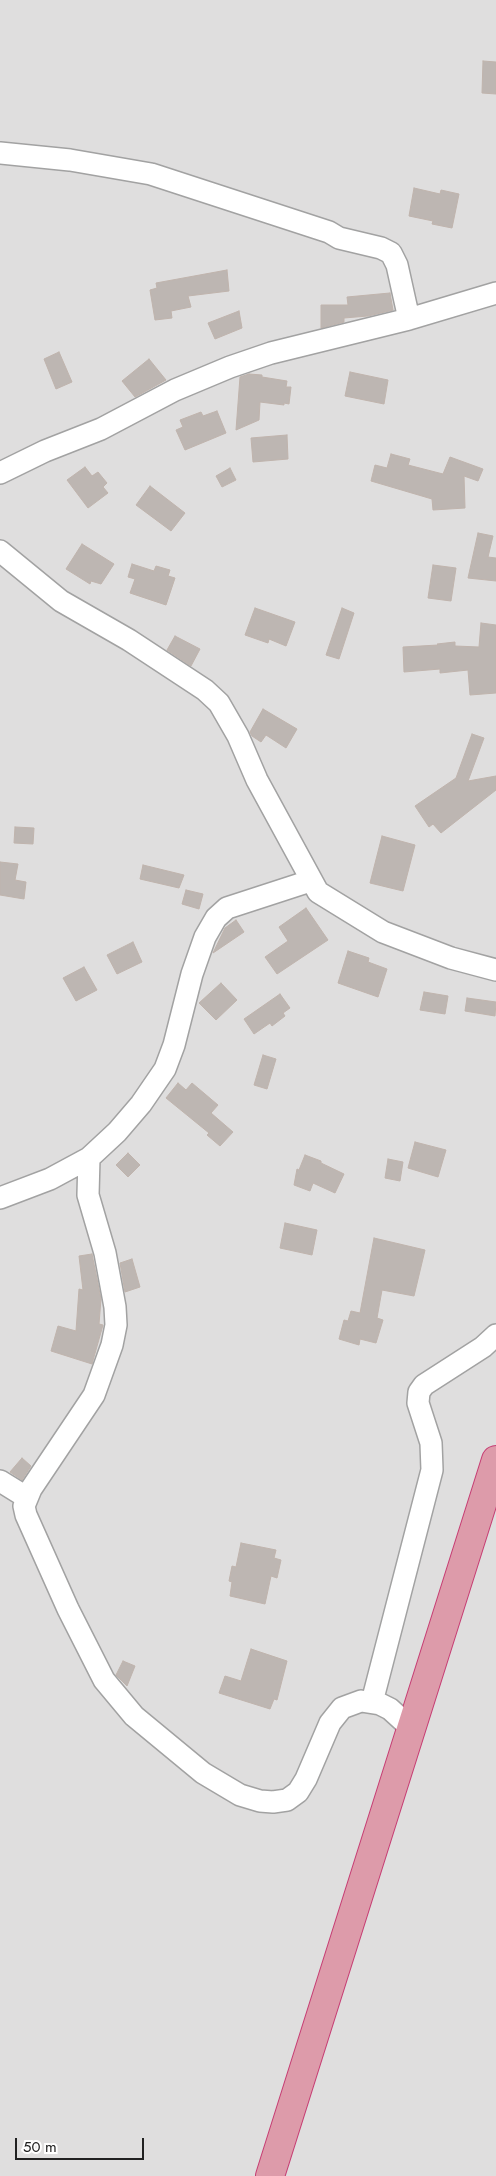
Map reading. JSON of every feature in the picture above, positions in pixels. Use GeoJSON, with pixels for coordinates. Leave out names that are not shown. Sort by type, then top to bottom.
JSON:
{"type":"FeatureCollection","features":[{"type":"Feature","properties":{"kind":"highway"},"geometry":{"type":"LineString","coordinates":[[270,2176],[496,1460]]}},
{"type":"Feature","properties":{"kind":"street"},"geometry":{"type":"LineString","coordinates":[[0,154],[70,160],[151,174],[328,232],[339,238],[381,248],[391,253],[397,265],[409,319]]}},
{"type":"Feature","properties":{"kind":"street"},"geometry":{"type":"LineString","coordinates":[[0,473],[101,429],[175,390],[271,352],[409,319],[496,293]]}},
{"type":"Feature","properties":{"kind":"street"},"geometry":{"type":"LineString","coordinates":[[0,551],[61,601],[129,640],[205,690],[219,703],[238,736],[257,780],[318,892],[383,932],[451,958],[496,970]]}},
{"type":"Feature","properties":{"kind":"street"},"geometry":{"type":"LineString","coordinates":[[0,1198],[50,1179],[89,1158],[118,1132],[141,1104],[165,1069],[174,1045],[192,974],[205,937],[216,918],[227,908],[310,880]]}},
{"type":"Feature","properties":{"kind":"street"},"geometry":{"type":"LineString","coordinates":[[89,1158],[88,1195],[105,1253],[116,1325],[112,1346],[94,1395],[26,1497],[24,1506],[26,1515],[68,1609],[104,1680],[134,1716],[203,1773],[240,1795],[260,1801],[287,1800],[298,1792],[306,1779],[330,1723],[342,1708],[361,1701],[372,1702],[390,1709],[412,1729]]}},
{"type":"Feature","properties":{"kind":"street"},"geometry":{"type":"LineString","coordinates":[[372,1702],[432,1470],[431,1443],[418,1404],[419,1392],[424,1385],[483,1348],[496,1335]]}},
{"type":"Feature","properties":{"kind":"street"},"geometry":{"type":"LineString","coordinates":[[0,1481],[26,1497]]}},
{"type":"Feature","properties":{"kind":"shaded area"},"geometry":{"type":"Polygon","coordinates":[[[0,0],[496,0],[496,2176],[0,2176],[0,0]]]}},
{"type":"Feature","properties":{"kind":"building"},"geometry":{"type":"Polygon","coordinates":[[[483,61],[496,62],[496,94],[482,93],[483,61]]]}},
{"type":"Feature","properties":{"kind":"building"},"geometry":{"type":"Polygon","coordinates":[[[414,188],[440,194],[441,190],[459,194],[452,228],[432,224],[433,221],[409,216],[414,188]]]}},
{"type":"Feature","properties":{"kind":"building"},"geometry":{"type":"Polygon","coordinates":[[[227,270],[229,291],[188,296],[191,307],[171,311],[172,318],[155,320],[150,290],[157,288],[156,283],[227,270]]]}},
{"type":"Feature","properties":{"kind":"building"},"geometry":{"type":"Polygon","coordinates":[[[390,293],[393,310],[368,316],[344,318],[344,322],[321,328],[321,305],[348,305],[347,297],[390,293]]]}},
{"type":"Feature","properties":{"kind":"building"},"geometry":{"type":"Polygon","coordinates":[[[239,311],[242,328],[215,339],[208,323],[239,311]]]}},
{"type":"Feature","properties":{"kind":"building"},"geometry":{"type":"Polygon","coordinates":[[[59,352],[72,382],[56,389],[44,359],[59,352]]]}},
{"type":"Feature","properties":{"kind":"building"},"geometry":{"type":"Polygon","coordinates":[[[149,359],[166,380],[135,397],[122,381],[149,359]]]}},
{"type":"Feature","properties":{"kind":"building"},"geometry":{"type":"Polygon","coordinates":[[[350,372],[388,380],[384,404],[345,396],[350,372]]]}},
{"type":"Feature","properties":{"kind":"building"},"geometry":{"type":"Polygon","coordinates":[[[249,374],[287,381],[286,387],[291,387],[289,404],[260,402],[259,420],[236,430],[240,377],[249,374]]]}},
{"type":"Feature","properties":{"kind":"building"},"geometry":{"type":"Polygon","coordinates":[[[217,411],[226,433],[185,450],[176,430],[183,427],[180,420],[201,412],[203,416],[217,411]]]}},
{"type":"Feature","properties":{"kind":"building"},"geometry":{"type":"Polygon","coordinates":[[[287,435],[288,459],[253,462],[251,438],[287,435]]]}},
{"type":"Feature","properties":{"kind":"building"},"geometry":{"type":"Polygon","coordinates":[[[391,454],[410,459],[408,465],[443,474],[450,457],[483,469],[478,481],[464,476],[465,508],[433,510],[432,499],[371,481],[375,465],[387,468],[391,454]]]}},
{"type":"Feature","properties":{"kind":"building"},"geometry":{"type":"Polygon","coordinates":[[[85,467],[92,476],[98,472],[107,483],[103,487],[108,493],[88,508],[67,480],[85,467]]]}},
{"type":"Feature","properties":{"kind":"building"},"geometry":{"type":"Polygon","coordinates":[[[230,468],[236,480],[222,487],[216,476],[230,468]]]}},
{"type":"Feature","properties":{"kind":"building"},"geometry":{"type":"Polygon","coordinates":[[[150,486],[185,513],[171,531],[136,505],[150,486]]]}},
{"type":"Feature","properties":{"kind":"building"},"geometry":{"type":"Polygon","coordinates":[[[478,533],[493,536],[488,557],[496,558],[496,581],[468,578],[478,533]]]}},
{"type":"Feature","properties":{"kind":"building"},"geometry":{"type":"Polygon","coordinates":[[[82,544],[114,564],[101,584],[91,581],[90,584],[66,569],[82,544]]]}},
{"type":"Feature","properties":{"kind":"building"},"geometry":{"type":"Polygon","coordinates":[[[132,564],[154,571],[156,566],[170,570],[168,576],[175,578],[166,605],[130,593],[135,579],[128,577],[132,564]]]}},
{"type":"Feature","properties":{"kind":"building"},"geometry":{"type":"Polygon","coordinates":[[[433,565],[456,568],[451,601],[428,598],[433,565]]]}},
{"type":"Feature","properties":{"kind":"building"},"geometry":{"type":"Polygon","coordinates":[[[255,608],[295,622],[286,646],[269,639],[268,643],[245,635],[255,608]]]}},
{"type":"Feature","properties":{"kind":"building"},"geometry":{"type":"Polygon","coordinates":[[[342,608],[354,613],[339,659],[326,655],[342,608]]]}},
{"type":"Feature","properties":{"kind":"building"},"geometry":{"type":"Polygon","coordinates":[[[481,623],[496,625],[496,693],[470,695],[468,670],[440,673],[440,669],[404,672],[403,647],[455,642],[455,646],[479,647],[481,623]]]}},
{"type":"Feature","properties":{"kind":"building"},"geometry":{"type":"Polygon","coordinates":[[[175,636],[200,649],[191,666],[167,650],[175,636]]]}},
{"type":"Feature","properties":{"kind":"building"},"geometry":{"type":"Polygon","coordinates":[[[263,709],[297,729],[286,748],[266,735],[261,742],[252,736],[250,732],[263,709]]]}},
{"type":"Feature","properties":{"kind":"building"},"geometry":{"type":"Polygon","coordinates":[[[472,734],[484,738],[468,781],[496,776],[496,790],[441,833],[433,824],[429,827],[415,806],[456,778],[472,734]]]}},
{"type":"Feature","properties":{"kind":"building"},"geometry":{"type":"Polygon","coordinates":[[[15,827],[34,828],[33,844],[14,843],[15,827]]]}},
{"type":"Feature","properties":{"kind":"building"},"geometry":{"type":"Polygon","coordinates":[[[382,836],[415,845],[403,891],[370,883],[382,836]]]}},
{"type":"Feature","properties":{"kind":"building"},"geometry":{"type":"Polygon","coordinates":[[[0,862],[18,864],[15,880],[26,882],[24,899],[0,895],[0,862]]]}},
{"type":"Feature","properties":{"kind":"building"},"geometry":{"type":"Polygon","coordinates":[[[143,865],[184,875],[179,888],[140,879],[143,865]]]}},
{"type":"Feature","properties":{"kind":"building"},"geometry":{"type":"Polygon","coordinates":[[[186,890],[203,894],[199,909],[182,904],[186,890]]]}},
{"type":"Feature","properties":{"kind":"building"},"geometry":{"type":"Polygon","coordinates":[[[306,908],[328,940],[277,974],[265,957],[288,941],[279,927],[306,908]]]}},
{"type":"Feature","properties":{"kind":"building"},"geometry":{"type":"Polygon","coordinates":[[[236,920],[244,932],[213,953],[225,928],[236,920]]]}},
{"type":"Feature","properties":{"kind":"building"},"geometry":{"type":"Polygon","coordinates":[[[133,942],[142,962],[117,974],[107,955],[133,942]]]}},
{"type":"Feature","properties":{"kind":"building"},"geometry":{"type":"Polygon","coordinates":[[[348,951],[369,958],[368,962],[387,969],[378,997],[338,983],[348,951]]]}},
{"type":"Feature","properties":{"kind":"building"},"geometry":{"type":"Polygon","coordinates":[[[84,967],[97,990],[76,1001],[63,978],[84,967]]]}},
{"type":"Feature","properties":{"kind":"building"},"geometry":{"type":"Polygon","coordinates":[[[221,983],[237,1000],[216,1020],[199,1003],[221,983]]]}},
{"type":"Feature","properties":{"kind":"building"},"geometry":{"type":"Polygon","coordinates":[[[424,992],[448,996],[445,1014],[420,1010],[424,992]]]}},
{"type":"Feature","properties":{"kind":"building"},"geometry":{"type":"Polygon","coordinates":[[[280,994],[290,1008],[283,1013],[285,1016],[272,1026],[270,1023],[254,1034],[244,1019],[280,994]]]}},
{"type":"Feature","properties":{"kind":"building"},"geometry":{"type":"Polygon","coordinates":[[[467,998],[496,1002],[495,1016],[465,1011],[467,998]]]}},
{"type":"Feature","properties":{"kind":"building"},"geometry":{"type":"Polygon","coordinates":[[[263,1055],[276,1059],[267,1089],[254,1085],[263,1055]]]}},
{"type":"Feature","properties":{"kind":"building"},"geometry":{"type":"Polygon","coordinates":[[[178,1083],[186,1090],[192,1083],[218,1105],[211,1113],[233,1132],[220,1146],[207,1135],[209,1133],[166,1098],[178,1083]]]}},
{"type":"Feature","properties":{"kind":"building"},"geometry":{"type":"Polygon","coordinates":[[[415,1142],[446,1150],[438,1177],[408,1168],[415,1142]]]}},
{"type":"Feature","properties":{"kind":"building"},"geometry":{"type":"Polygon","coordinates":[[[128,1153],[140,1165],[128,1177],[116,1165],[128,1153]]]}},
{"type":"Feature","properties":{"kind":"building"},"geometry":{"type":"Polygon","coordinates":[[[305,1155],[321,1161],[321,1163],[344,1174],[335,1193],[313,1183],[310,1191],[294,1185],[297,1169],[299,1170],[305,1155]]]}},
{"type":"Feature","properties":{"kind":"building"},"geometry":{"type":"Polygon","coordinates":[[[388,1159],[403,1162],[400,1181],[385,1178],[388,1159]]]}},
{"type":"Feature","properties":{"kind":"building"},"geometry":{"type":"Polygon","coordinates":[[[285,1223],[317,1230],[312,1255],[280,1248],[285,1223]]]}},
{"type":"Feature","properties":{"kind":"building"},"geometry":{"type":"Polygon","coordinates":[[[374,1238],[425,1250],[414,1296],[382,1290],[377,1318],[383,1320],[376,1343],[360,1339],[359,1345],[339,1339],[344,1320],[348,1321],[351,1311],[360,1313],[374,1238]]]}},
{"type":"Feature","properties":{"kind":"building"},"geometry":{"type":"Polygon","coordinates":[[[92,1254],[101,1299],[99,1324],[103,1325],[92,1364],[51,1351],[58,1326],[76,1331],[79,1289],[83,1290],[79,1256],[92,1254]]]}},
{"type":"Feature","properties":{"kind":"building"},"geometry":{"type":"Polygon","coordinates":[[[132,1259],[140,1287],[125,1292],[120,1263],[132,1259]]]}},
{"type":"Feature","properties":{"kind":"building"},"geometry":{"type":"Polygon","coordinates":[[[22,1458],[31,1466],[22,1480],[10,1472],[22,1458]]]}},
{"type":"Feature","properties":{"kind":"building"},"geometry":{"type":"Polygon","coordinates":[[[241,1543],[276,1550],[274,1558],[281,1560],[277,1578],[271,1576],[265,1604],[230,1596],[232,1582],[229,1581],[232,1566],[236,1567],[241,1543]]]}},
{"type":"Feature","properties":{"kind":"building"},"geometry":{"type":"Polygon","coordinates":[[[251,1649],[287,1661],[277,1700],[274,1699],[270,1709],[219,1693],[225,1676],[241,1681],[251,1649]]]}},
{"type":"Feature","properties":{"kind":"building"},"geometry":{"type":"Polygon","coordinates":[[[123,1661],[135,1666],[127,1686],[116,1675],[123,1661]]]}}]}
